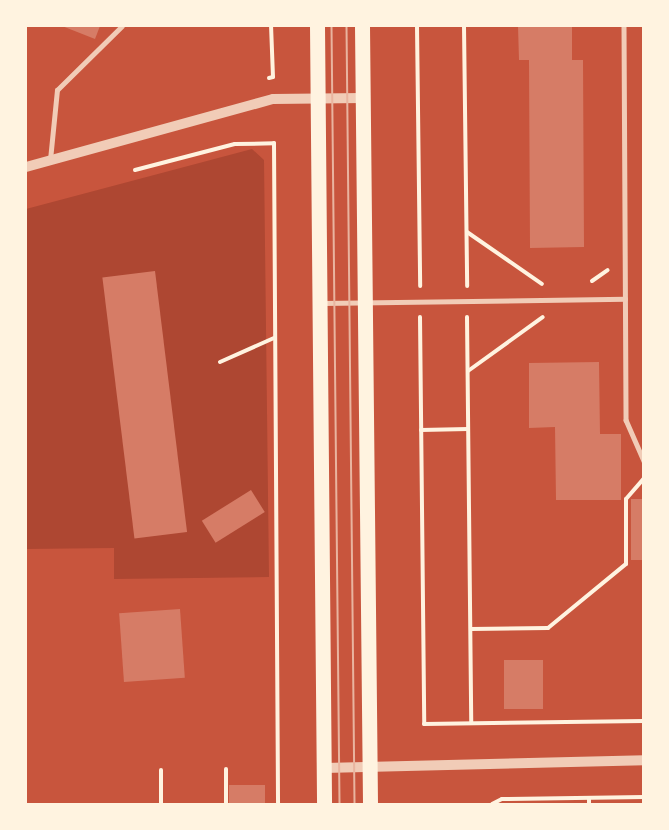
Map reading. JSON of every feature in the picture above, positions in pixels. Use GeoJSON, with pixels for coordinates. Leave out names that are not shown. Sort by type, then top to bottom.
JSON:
{"type":"FeatureCollection","features":[{"type":"Feature","properties":{"kind":"main road"},"geometry":{"type":"LineString","coordinates":[[317,26],[324,804]]}},
{"type":"Feature","properties":{"kind":"main road"},"geometry":{"type":"LineString","coordinates":[[362,26],[370,804]]}},
{"type":"Feature","properties":{"kind":"street"},"geometry":{"type":"LineString","coordinates":[[26,167],[273,99],[363,98]]}},
{"type":"Feature","properties":{"kind":"street"},"geometry":{"type":"LineString","coordinates":[[324,768],[644,760]]}},
{"type":"Feature","properties":{"kind":"lane"},"geometry":{"type":"LineString","coordinates":[[50,160],[57,90],[122,26]]}},
{"type":"Feature","properties":{"kind":"lane"},"geometry":{"type":"LineString","coordinates":[[624,26],[626,420],[644,461]]}},
{"type":"Feature","properties":{"kind":"lane"},"geometry":{"type":"LineString","coordinates":[[320,303],[625,299]]}},
{"type":"Feature","properties":{"kind":"path"},"geometry":{"type":"LineString","coordinates":[[272,26],[273,77]]}},
{"type":"Feature","properties":{"kind":"path"},"geometry":{"type":"LineString","coordinates":[[417,26],[424,724],[644,720]]}},
{"type":"Feature","properties":{"kind":"path"},"geometry":{"type":"LineString","coordinates":[[464,26],[467,302]]}},
{"type":"Feature","properties":{"kind":"path"},"geometry":{"type":"LineString","coordinates":[[135,170],[235,144],[274,144],[278,804]]}},
{"type":"Feature","properties":{"kind":"path"},"geometry":{"type":"LineString","coordinates":[[466,231],[567,300]]}},
{"type":"Feature","properties":{"kind":"path"},"geometry":{"type":"LineString","coordinates":[[468,371],[625,258]]}},
{"type":"Feature","properties":{"kind":"path"},"geometry":{"type":"LineString","coordinates":[[468,337],[471,723]]}},
{"type":"Feature","properties":{"kind":"path"},"geometry":{"type":"LineString","coordinates":[[219,362],[274,338]]}},
{"type":"Feature","properties":{"kind":"path"},"geometry":{"type":"LineString","coordinates":[[421,430],[468,429]]}},
{"type":"Feature","properties":{"kind":"path"},"geometry":{"type":"LineString","coordinates":[[471,629],[548,628],[626,564],[626,500],[644,478]]}},
{"type":"Feature","properties":{"kind":"path"},"geometry":{"type":"LineString","coordinates":[[225,769],[226,804]]}},
{"type":"Feature","properties":{"kind":"path"},"geometry":{"type":"LineString","coordinates":[[161,770],[161,804]]}},
{"type":"Feature","properties":{"kind":"path"},"geometry":{"type":"LineString","coordinates":[[492,804],[502,799],[644,797]]}},
{"type":"Feature","properties":{"kind":"path"},"geometry":{"type":"LineString","coordinates":[[589,798],[589,804]]}},
{"type":"Feature","properties":{"kind":"shaded area"},"geometry":{"type":"Polygon","coordinates":[[[252,149],[264,160],[269,577],[114,579],[114,548],[26,549],[26,209],[252,149]]]}},
{"type":"Feature","properties":{"kind":"building"},"geometry":{"type":"Polygon","coordinates":[[[62,26],[100,26],[95,39],[62,26]]]}},
{"type":"Feature","properties":{"kind":"building"},"geometry":{"type":"Polygon","coordinates":[[[518,26],[572,26],[572,60],[583,60],[584,247],[530,248],[529,60],[519,60],[518,26]]]}},
{"type":"Feature","properties":{"kind":"building"},"geometry":{"type":"Polygon","coordinates":[[[155,271],[187,532],[134,538],[102,277],[155,271]]]}},
{"type":"Feature","properties":{"kind":"building"},"geometry":{"type":"Polygon","coordinates":[[[599,362],[600,434],[621,434],[621,500],[556,500],[555,427],[529,428],[529,363],[599,362]]]}},
{"type":"Feature","properties":{"kind":"building"},"geometry":{"type":"Polygon","coordinates":[[[251,490],[265,512],[216,543],[202,521],[251,490]]]}},
{"type":"Feature","properties":{"kind":"building"},"geometry":{"type":"Polygon","coordinates":[[[631,499],[644,499],[644,560],[631,560],[631,499]]]}},
{"type":"Feature","properties":{"kind":"building"},"geometry":{"type":"Polygon","coordinates":[[[180,609],[185,678],[124,682],[119,613],[180,609]]]}},
{"type":"Feature","properties":{"kind":"building"},"geometry":{"type":"Polygon","coordinates":[[[504,660],[543,660],[543,709],[504,709],[504,660]]]}},
{"type":"Feature","properties":{"kind":"building"},"geometry":{"type":"Polygon","coordinates":[[[229,785],[265,785],[265,804],[229,804],[229,785]]]}},
{"type":"Feature","properties":{"kind":"tram line"},"geometry":{"type":"LineString","coordinates":[[332,26],[340,804]]}},
{"type":"Feature","properties":{"kind":"tram line"},"geometry":{"type":"LineString","coordinates":[[347,26],[355,804]]}}]}
